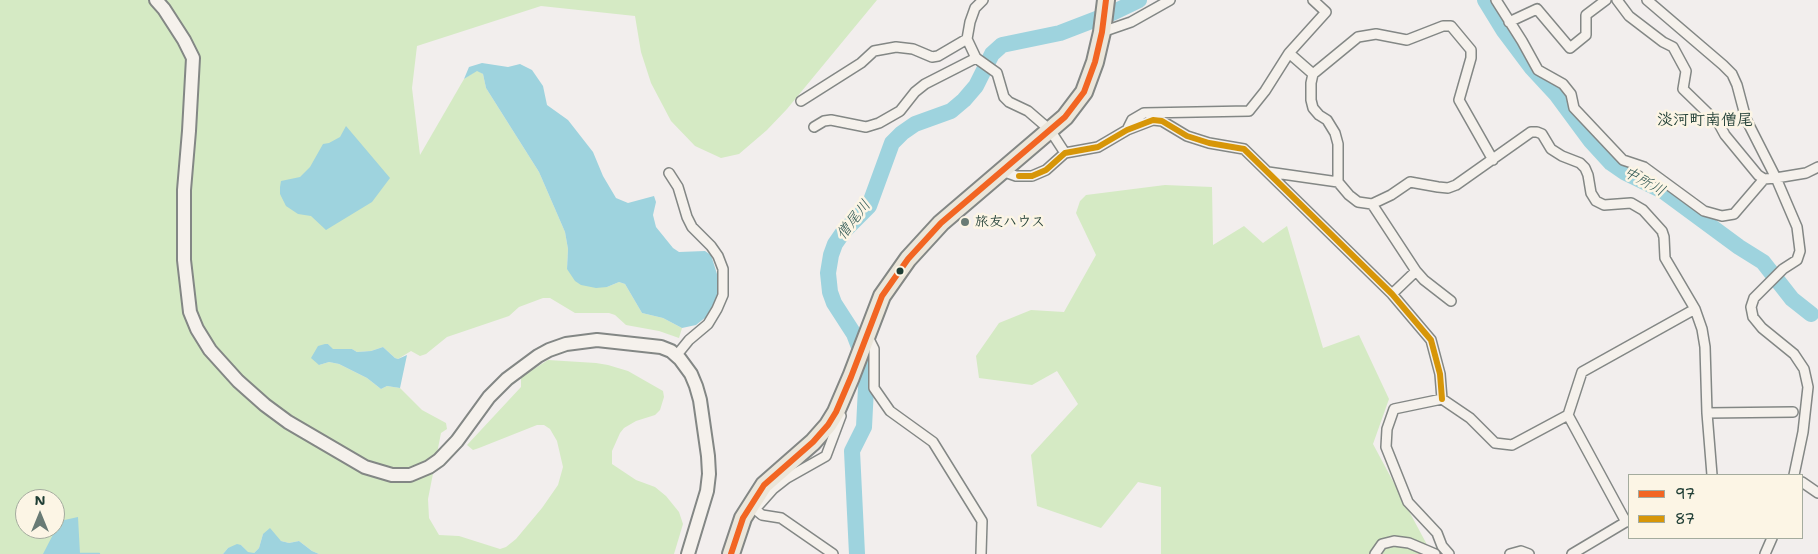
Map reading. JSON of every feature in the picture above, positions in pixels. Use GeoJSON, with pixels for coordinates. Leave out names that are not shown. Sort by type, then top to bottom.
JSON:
{"type":"FeatureCollection","features":[{"type":"Feature","properties":{"kind":"highway"},"geometry":{"type":"LineString","coordinates":[[731,554],[743,518],[753,507],[764,485],[813,442],[828,425],[836,412],[882,296],[908,258],[941,223],[1065,116],[1084,92],[1095,62],[1105,14]]}},
{"type":"Feature","properties":{"kind":"street"},"geometry":{"type":"LineString","coordinates":[[156,0],[184,40],[193,58],[184,190],[184,260],[190,312],[197,329],[210,350],[238,381],[288,422],[364,467],[392,475],[410,475],[440,460],[457,442],[489,397],[507,379],[538,356],[550,350],[566,344],[597,340],[660,347],[671,351],[691,374],[700,400],[709,474],[707,491],[688,554]]}},
{"type":"Feature","properties":{"kind":"street"},"geometry":{"type":"LineString","coordinates":[[983,0],[975,8],[967,39],[976,58],[997,72],[1004,97],[1028,111],[1050,130],[1065,153]]}},
{"type":"Feature","properties":{"kind":"street"},"geometry":{"type":"LineString","coordinates":[[1105,14],[1131,22],[1170,0]]}},
{"type":"Feature","properties":{"kind":"street"},"geometry":{"type":"LineString","coordinates":[[1127,130],[1132,120],[1144,113],[1249,111],[1265,91],[1289,53],[1326,12],[1313,0]]}},
{"type":"Feature","properties":{"kind":"street"},"geometry":{"type":"LineString","coordinates":[[1496,0],[1538,70],[1563,84],[1571,94],[1574,108],[1622,160],[1644,167],[1704,211],[1722,216],[1734,214],[1764,179]]}},
{"type":"Feature","properties":{"kind":"street"},"geometry":{"type":"LineString","coordinates":[[1509,22],[1537,8],[1570,48],[1586,35],[1586,15],[1606,0]]}},
{"type":"Feature","properties":{"kind":"street"},"geometry":{"type":"LineString","coordinates":[[1617,0],[1629,16],[1663,42],[1673,46],[1686,71],[1683,89],[1719,124],[1730,142],[1758,175],[1764,179],[1776,178],[1806,173],[1818,167]]}},
{"type":"Feature","properties":{"kind":"street"},"geometry":{"type":"LineString","coordinates":[[1647,0],[1732,74],[1746,119],[1776,178],[1797,227],[1800,251],[1797,260],[1783,269],[1754,298],[1751,307],[1753,317],[1762,328],[1794,354],[1804,369],[1808,387],[1805,416],[1794,474]]}},
{"type":"Feature","properties":{"kind":"street"},"geometry":{"type":"LineString","coordinates":[[1493,160],[1459,100],[1471,58],[1471,50],[1452,26],[1443,26],[1406,40],[1376,34],[1358,37],[1313,74],[1311,83],[1313,108],[1319,115],[1328,120],[1338,144],[1338,182],[1358,202],[1372,204],[1391,195],[1410,182],[1448,188],[1456,185],[1493,160],[1531,132],[1537,132],[1542,134],[1550,148],[1562,156],[1580,163],[1585,168],[1591,193],[1596,201],[1604,205],[1631,203],[1643,210],[1662,231],[1665,258],[1695,309],[1702,329],[1705,347],[1706,413],[1712,474]]}},
{"type":"Feature","properties":{"kind":"street"},"geometry":{"type":"LineString","coordinates":[[801,101],[861,64],[874,51],[896,47],[913,49],[932,57],[938,56],[967,39]]}},
{"type":"Feature","properties":{"kind":"street"},"geometry":{"type":"LineString","coordinates":[[1289,53],[1313,74]]}},
{"type":"Feature","properties":{"kind":"street"},"geometry":{"type":"LineString","coordinates":[[814,127],[824,121],[831,120],[866,127],[879,123],[900,111],[914,92],[924,84],[976,58]]}},
{"type":"Feature","properties":{"kind":"street"},"geometry":{"type":"LineString","coordinates":[[1002,171],[1016,176],[1032,176],[1046,170],[1065,153],[1098,147],[1127,130],[1153,120],[1162,121],[1187,136],[1244,149],[1392,294],[1431,340],[1440,374],[1442,399]]}},
{"type":"Feature","properties":{"kind":"street"},"geometry":{"type":"LineString","coordinates":[[1268,172],[1338,182]]}},
{"type":"Feature","properties":{"kind":"street"},"geometry":{"type":"LineString","coordinates":[[669,173],[678,187],[692,227],[718,256],[723,269],[724,280],[723,295],[708,324],[689,340],[676,356]]}},
{"type":"Feature","properties":{"kind":"street"},"geometry":{"type":"LineString","coordinates":[[1372,204],[1416,271],[1424,280],[1451,301]]}},
{"type":"Feature","properties":{"kind":"street"},"geometry":{"type":"LineString","coordinates":[[1392,294],[1416,271]]}},
{"type":"Feature","properties":{"kind":"street"},"geometry":{"type":"LineString","coordinates":[[1449,554],[1442,546],[1437,533],[1408,502],[1386,447],[1387,429],[1394,409],[1442,399],[1470,418],[1495,443],[1512,445],[1568,415],[1582,372],[1695,309]]}},
{"type":"Feature","properties":{"kind":"street"},"geometry":{"type":"LineString","coordinates":[[866,337],[874,349],[874,388],[890,411],[933,442],[982,521],[981,554]]}},
{"type":"Feature","properties":{"kind":"street"},"geometry":{"type":"LineString","coordinates":[[1706,413],[1793,412]]}},
{"type":"Feature","properties":{"kind":"street"},"geometry":{"type":"LineString","coordinates":[[1568,415],[1628,521],[1572,554]]}},
{"type":"Feature","properties":{"kind":"street"},"geometry":{"type":"LineString","coordinates":[[1803,483],[1818,493]]}},
{"type":"Feature","properties":{"kind":"street"},"geometry":{"type":"LineString","coordinates":[[753,507],[762,515],[781,518],[833,554]]}},
{"type":"Feature","properties":{"kind":"street"},"geometry":{"type":"LineString","coordinates":[[1765,554],[1772,539]]}},
{"type":"Feature","properties":{"kind":"street"},"geometry":{"type":"LineString","coordinates":[[1375,554],[1382,544],[1394,541],[1409,543],[1435,554]]}},
{"type":"Feature","properties":{"kind":"street"},"geometry":{"type":"LineString","coordinates":[[1510,554],[1521,551],[1529,554]]}},
{"type":"Feature","properties":{"kind":"green space"},"geometry":{"type":"Polygon","coordinates":[[[0,0],[877,0],[787,109],[767,130],[739,154],[721,158],[695,146],[671,121],[651,83],[641,52],[635,16],[541,6],[417,46],[412,88],[420,155],[464,79],[477,70],[483,74],[486,88],[539,172],[565,232],[568,249],[567,269],[607,287],[619,282],[625,284],[642,313],[663,318],[682,328],[679,338],[659,331],[626,325],[615,315],[609,313],[575,313],[550,298],[543,298],[519,307],[509,316],[447,337],[426,354],[420,356],[411,351],[398,359],[383,347],[371,351],[357,352],[352,349],[332,349],[328,344],[319,365],[329,362],[339,364],[367,378],[381,389],[387,386],[400,388],[422,410],[446,423],[447,429],[441,433],[428,499],[429,518],[439,535],[459,536],[500,549],[516,539],[558,485],[563,467],[557,441],[550,429],[544,425],[537,425],[473,450],[467,445],[521,387],[521,377],[548,360],[596,363],[628,371],[663,391],[664,397],[660,410],[655,415],[636,421],[624,428],[620,433],[612,451],[612,464],[636,480],[655,487],[666,496],[679,512],[683,524],[674,554],[319,554],[299,541],[289,543],[263,534],[259,548],[254,553],[248,553],[241,545],[228,548],[223,554],[0,554],[0,0]]]}},
{"type":"Feature","properties":{"kind":"green space"},"geometry":{"type":"Polygon","coordinates":[[[1165,185],[1212,187],[1213,245],[1244,226],[1263,243],[1287,226],[1323,348],[1359,335],[1389,399],[1373,444],[1432,554],[1161,554],[1161,487],[1138,482],[1101,528],[1037,506],[1031,455],[1078,404],[1057,371],[1032,385],[979,378],[976,356],[999,323],[1031,310],[1064,312],[1096,255],[1076,213],[1080,201],[1086,195],[1165,185]]]}},
{"type":"Feature","properties":{"kind":"water"},"geometry":{"type":"Polygon","coordinates":[[[482,63],[508,67],[520,64],[532,70],[543,86],[547,105],[568,120],[593,152],[603,176],[616,198],[628,203],[654,196],[656,202],[653,215],[656,227],[673,248],[679,252],[705,251],[711,255],[717,274],[717,301],[706,317],[696,325],[682,328],[663,318],[642,313],[625,284],[619,282],[607,287],[596,288],[581,285],[575,281],[567,269],[568,249],[565,232],[539,172],[486,88],[483,74],[477,71],[464,79],[469,67],[482,63]]]}},
{"type":"Feature","properties":{"kind":"water"},"geometry":{"type":"Polygon","coordinates":[[[346,126],[390,178],[372,202],[326,230],[311,216],[298,214],[286,206],[280,194],[281,181],[300,177],[310,167],[323,144],[340,137],[346,126]]]}},
{"type":"Feature","properties":{"kind":"water"},"geometry":{"type":"Polygon","coordinates":[[[328,344],[333,349],[352,349],[357,352],[371,351],[383,347],[398,359],[407,355],[400,388],[387,386],[381,389],[367,378],[339,364],[329,362],[319,365],[311,358],[318,346],[328,344]]]}},
{"type":"Feature","properties":{"kind":"water"},"geometry":{"type":"Polygon","coordinates":[[[78,517],[80,554],[43,554],[51,539],[65,539],[65,520],[78,517]]]}},
{"type":"Feature","properties":{"kind":"water"},"geometry":{"type":"Polygon","coordinates":[[[270,528],[281,541],[289,543],[299,541],[319,554],[223,554],[228,548],[237,544],[241,545],[248,552],[254,553],[259,548],[263,534],[270,528]]]}},
{"type":"Feature","properties":{"kind":"waterway","name":"僧尾川"},"geometry":{"type":"LineString","coordinates":[[857,554],[852,451],[864,427],[867,368],[854,334],[834,303],[830,292],[828,273],[835,244],[844,231],[869,206],[892,143],[915,124],[951,111],[964,100],[976,86],[992,54],[1002,45],[1060,33],[1112,13],[1139,0]]}},
{"type":"Feature","properties":{"kind":"waterway","name":"中所川"},"geometry":{"type":"LineString","coordinates":[[1485,0],[1504,31],[1531,67],[1556,94],[1590,140],[1611,163],[1624,172],[1663,191],[1739,247],[1763,262],[1792,299],[1811,314]]}},
{"type":"Feature","properties":{"kind":"waterway"},"geometry":{"type":"LineString","coordinates":[[78,554],[99,554]]}},
{"type":"Feature","properties":{"kind":"transit line","name":"97"},"geometry":{"type":"LineString","coordinates":[[731,554],[743,518],[764,485],[813,442],[828,425],[836,412],[882,296],[908,259],[941,223],[1065,117],[1084,92],[1095,62],[1102,32],[1106,0]]}},
{"type":"Feature","properties":{"kind":"transit line","name":"87"},"geometry":{"type":"LineString","coordinates":[[1019,176],[1032,176],[1046,170],[1065,153],[1098,147],[1127,130],[1153,120],[1162,121],[1187,136],[1209,143],[1244,149],[1392,294],[1431,340],[1440,374],[1442,399]]}},
{"type":"Feature","properties":{"kind":"place","name":"旅友ハウス"},"geometry":{"type":"Point","coordinates":[965,222]}},
{"type":"Feature","properties":{"kind":"district","name":"淡河町南僧尾"},"geometry":{"type":"Point","coordinates":[1705,121]}}]}
